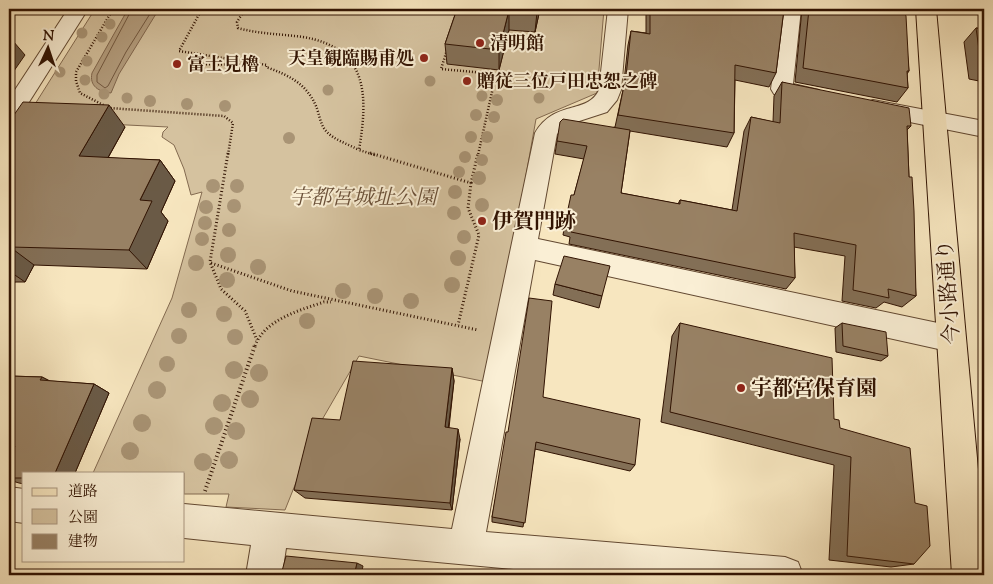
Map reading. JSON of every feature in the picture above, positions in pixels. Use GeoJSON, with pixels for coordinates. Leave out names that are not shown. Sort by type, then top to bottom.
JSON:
{"type":"FeatureCollection","features":[{"type":"Feature","properties":{"kind":"main road","name":"今小路通り"},"geometry":{"type":"LineString","coordinates":[[926,9],[970,575]]}},
{"type":"Feature","properties":{"kind":"street"},"geometry":{"type":"LineString","coordinates":[[9,116],[78,9]]}},
{"type":"Feature","properties":{"kind":"street"},"geometry":{"type":"LineString","coordinates":[[466,548],[546,133],[551,123],[562,117],[595,108],[604,102],[610,90],[618,9]]}},
{"type":"Feature","properties":{"kind":"street"},"geometry":{"type":"LineString","coordinates":[[791,9],[782,89],[829,99]]}},
{"type":"Feature","properties":{"kind":"street"},"geometry":{"type":"LineString","coordinates":[[858,104],[984,129]]}},
{"type":"Feature","properties":{"kind":"street"},"geometry":{"type":"LineString","coordinates":[[524,247],[952,339]]}},
{"type":"Feature","properties":{"kind":"street"},"geometry":{"type":"LineString","coordinates":[[189,522],[466,548],[560,566],[786,575]]}},
{"type":"Feature","properties":{"kind":"street"},"geometry":{"type":"LineString","coordinates":[[264,575],[271,531]]}},
{"type":"Feature","properties":{"kind":"path"},"geometry":{"type":"LineString","coordinates":[[113,9],[76,72],[74,84],[80,94],[101,102],[109,108],[224,116],[233,123],[210,262],[221,289],[245,311],[257,340]]}},
{"type":"Feature","properties":{"kind":"path"},"geometry":{"type":"LineString","coordinates":[[202,9],[178,50],[267,65],[266,68],[290,76],[308,91],[316,105],[324,129],[333,137],[358,150],[471,182]]}},
{"type":"Feature","properties":{"kind":"path"},"geometry":{"type":"LineString","coordinates":[[244,9],[237,22],[238,28],[326,42],[345,52],[357,69],[363,94],[364,120],[358,150]]}},
{"type":"Feature","properties":{"kind":"path"},"geometry":{"type":"LineString","coordinates":[[450,43],[440,69],[496,74],[471,182],[468,208],[479,235],[458,325]]}},
{"type":"Feature","properties":{"kind":"path"},"geometry":{"type":"LineString","coordinates":[[203,61],[198,62],[251,65]]}},
{"type":"Feature","properties":{"kind":"path"},"geometry":{"type":"LineString","coordinates":[[210,262],[258,281],[340,302],[458,325],[485,333]]}},
{"type":"Feature","properties":{"kind":"path"},"geometry":{"type":"LineString","coordinates":[[189,522],[257,340],[281,317],[324,302],[340,302]]}},
{"type":"Feature","properties":{"kind":"green space","name":"宇都宮城址公園"},"geometry":{"type":"Polygon","coordinates":[[[95,9],[604,9],[597,93],[536,119],[496,344],[487,382],[359,356],[319,425],[285,510],[226,507],[229,494],[185,494],[185,472],[93,472],[172,298],[202,192],[191,195],[184,169],[174,145],[162,137],[163,132],[168,127],[25,120],[95,9]]]}},
{"type":"Feature","properties":{"kind":"water"},"geometry":{"type":"Polygon","coordinates":[[[128,9],[159,9],[119,74],[111,93],[99,90],[92,81],[92,73],[128,9]]]}},
{"type":"Feature","properties":{"kind":"building"},"geometry":{"type":"Polygon","coordinates":[[[457,9],[537,9],[537,12],[509,10],[499,50],[445,44],[457,9]]]}},
{"type":"Feature","properties":{"kind":"building"},"geometry":{"type":"Polygon","coordinates":[[[650,9],[784,9],[776,73],[735,65],[734,133],[618,115],[626,76],[631,31],[650,34],[650,9]]]}},
{"type":"Feature","properties":{"kind":"building"},"geometry":{"type":"Polygon","coordinates":[[[809,9],[903,9],[906,16],[908,88],[803,68],[809,9]]]}},
{"type":"Feature","properties":{"kind":"building"},"geometry":{"type":"Polygon","coordinates":[[[976,28],[984,29],[984,65],[981,64],[976,28]]]}},
{"type":"Feature","properties":{"kind":"building"},"geometry":{"type":"Polygon","coordinates":[[[782,82],[909,108],[911,126],[907,126],[909,177],[912,177],[914,211],[916,296],[888,289],[889,298],[853,290],[856,245],[794,233],[795,278],[571,232],[574,225],[565,223],[571,195],[574,195],[587,146],[557,141],[560,122],[563,119],[630,130],[621,193],[680,204],[680,200],[737,211],[751,117],[780,123],[782,82]]]}},
{"type":"Feature","properties":{"kind":"building"},"geometry":{"type":"Polygon","coordinates":[[[23,102],[109,105],[79,156],[160,160],[140,200],[152,201],[129,250],[10,247],[9,249],[9,122],[23,102]]]}},
{"type":"Feature","properties":{"kind":"building"},"geometry":{"type":"Polygon","coordinates":[[[564,256],[610,266],[602,296],[555,284],[564,256]]]}},
{"type":"Feature","properties":{"kind":"building"},"geometry":{"type":"Polygon","coordinates":[[[529,298],[552,301],[543,397],[640,419],[635,465],[536,442],[525,523],[492,517],[506,432],[508,432],[529,298]]]}},
{"type":"Feature","properties":{"kind":"building"},"geometry":{"type":"Polygon","coordinates":[[[680,323],[832,358],[834,419],[839,420],[840,428],[910,448],[915,503],[927,506],[930,546],[914,564],[847,556],[851,457],[670,412],[680,323]]]}},
{"type":"Feature","properties":{"kind":"building"},"geometry":{"type":"Polygon","coordinates":[[[842,323],[886,332],[888,356],[843,346],[842,323]]]}},
{"type":"Feature","properties":{"kind":"building"},"geometry":{"type":"Polygon","coordinates":[[[353,361],[452,368],[445,427],[458,429],[450,503],[294,490],[312,418],[340,420],[353,361]]]}},
{"type":"Feature","properties":{"kind":"building"},"geometry":{"type":"Polygon","coordinates":[[[9,376],[42,377],[40,380],[94,384],[55,472],[22,472],[22,478],[9,478],[9,458],[15,446],[9,445],[9,376]]]}},
{"type":"Feature","properties":{"kind":"building"},"geometry":{"type":"Polygon","coordinates":[[[286,556],[357,563],[354,575],[281,575],[286,556]]]}},
{"type":"Feature","properties":{"kind":"place","name":"清明館"},"geometry":{"type":"Point","coordinates":[480,43]}},
{"type":"Feature","properties":{"kind":"place","name":"天皇観臨賜甫処"},"geometry":{"type":"Point","coordinates":[424,58]}},
{"type":"Feature","properties":{"kind":"place","name":"富士見櫓"},"geometry":{"type":"Point","coordinates":[177,64]}},
{"type":"Feature","properties":{"kind":"place","name":"贈従三位戸田忠恕之碑"},"geometry":{"type":"Point","coordinates":[467,81]}},
{"type":"Feature","properties":{"kind":"place","name":"伊賀門跡"},"geometry":{"type":"Point","coordinates":[482,221]}},
{"type":"Feature","properties":{"kind":"place","name":"宇都宮保育園"},"geometry":{"type":"Point","coordinates":[741,388]}}]}
